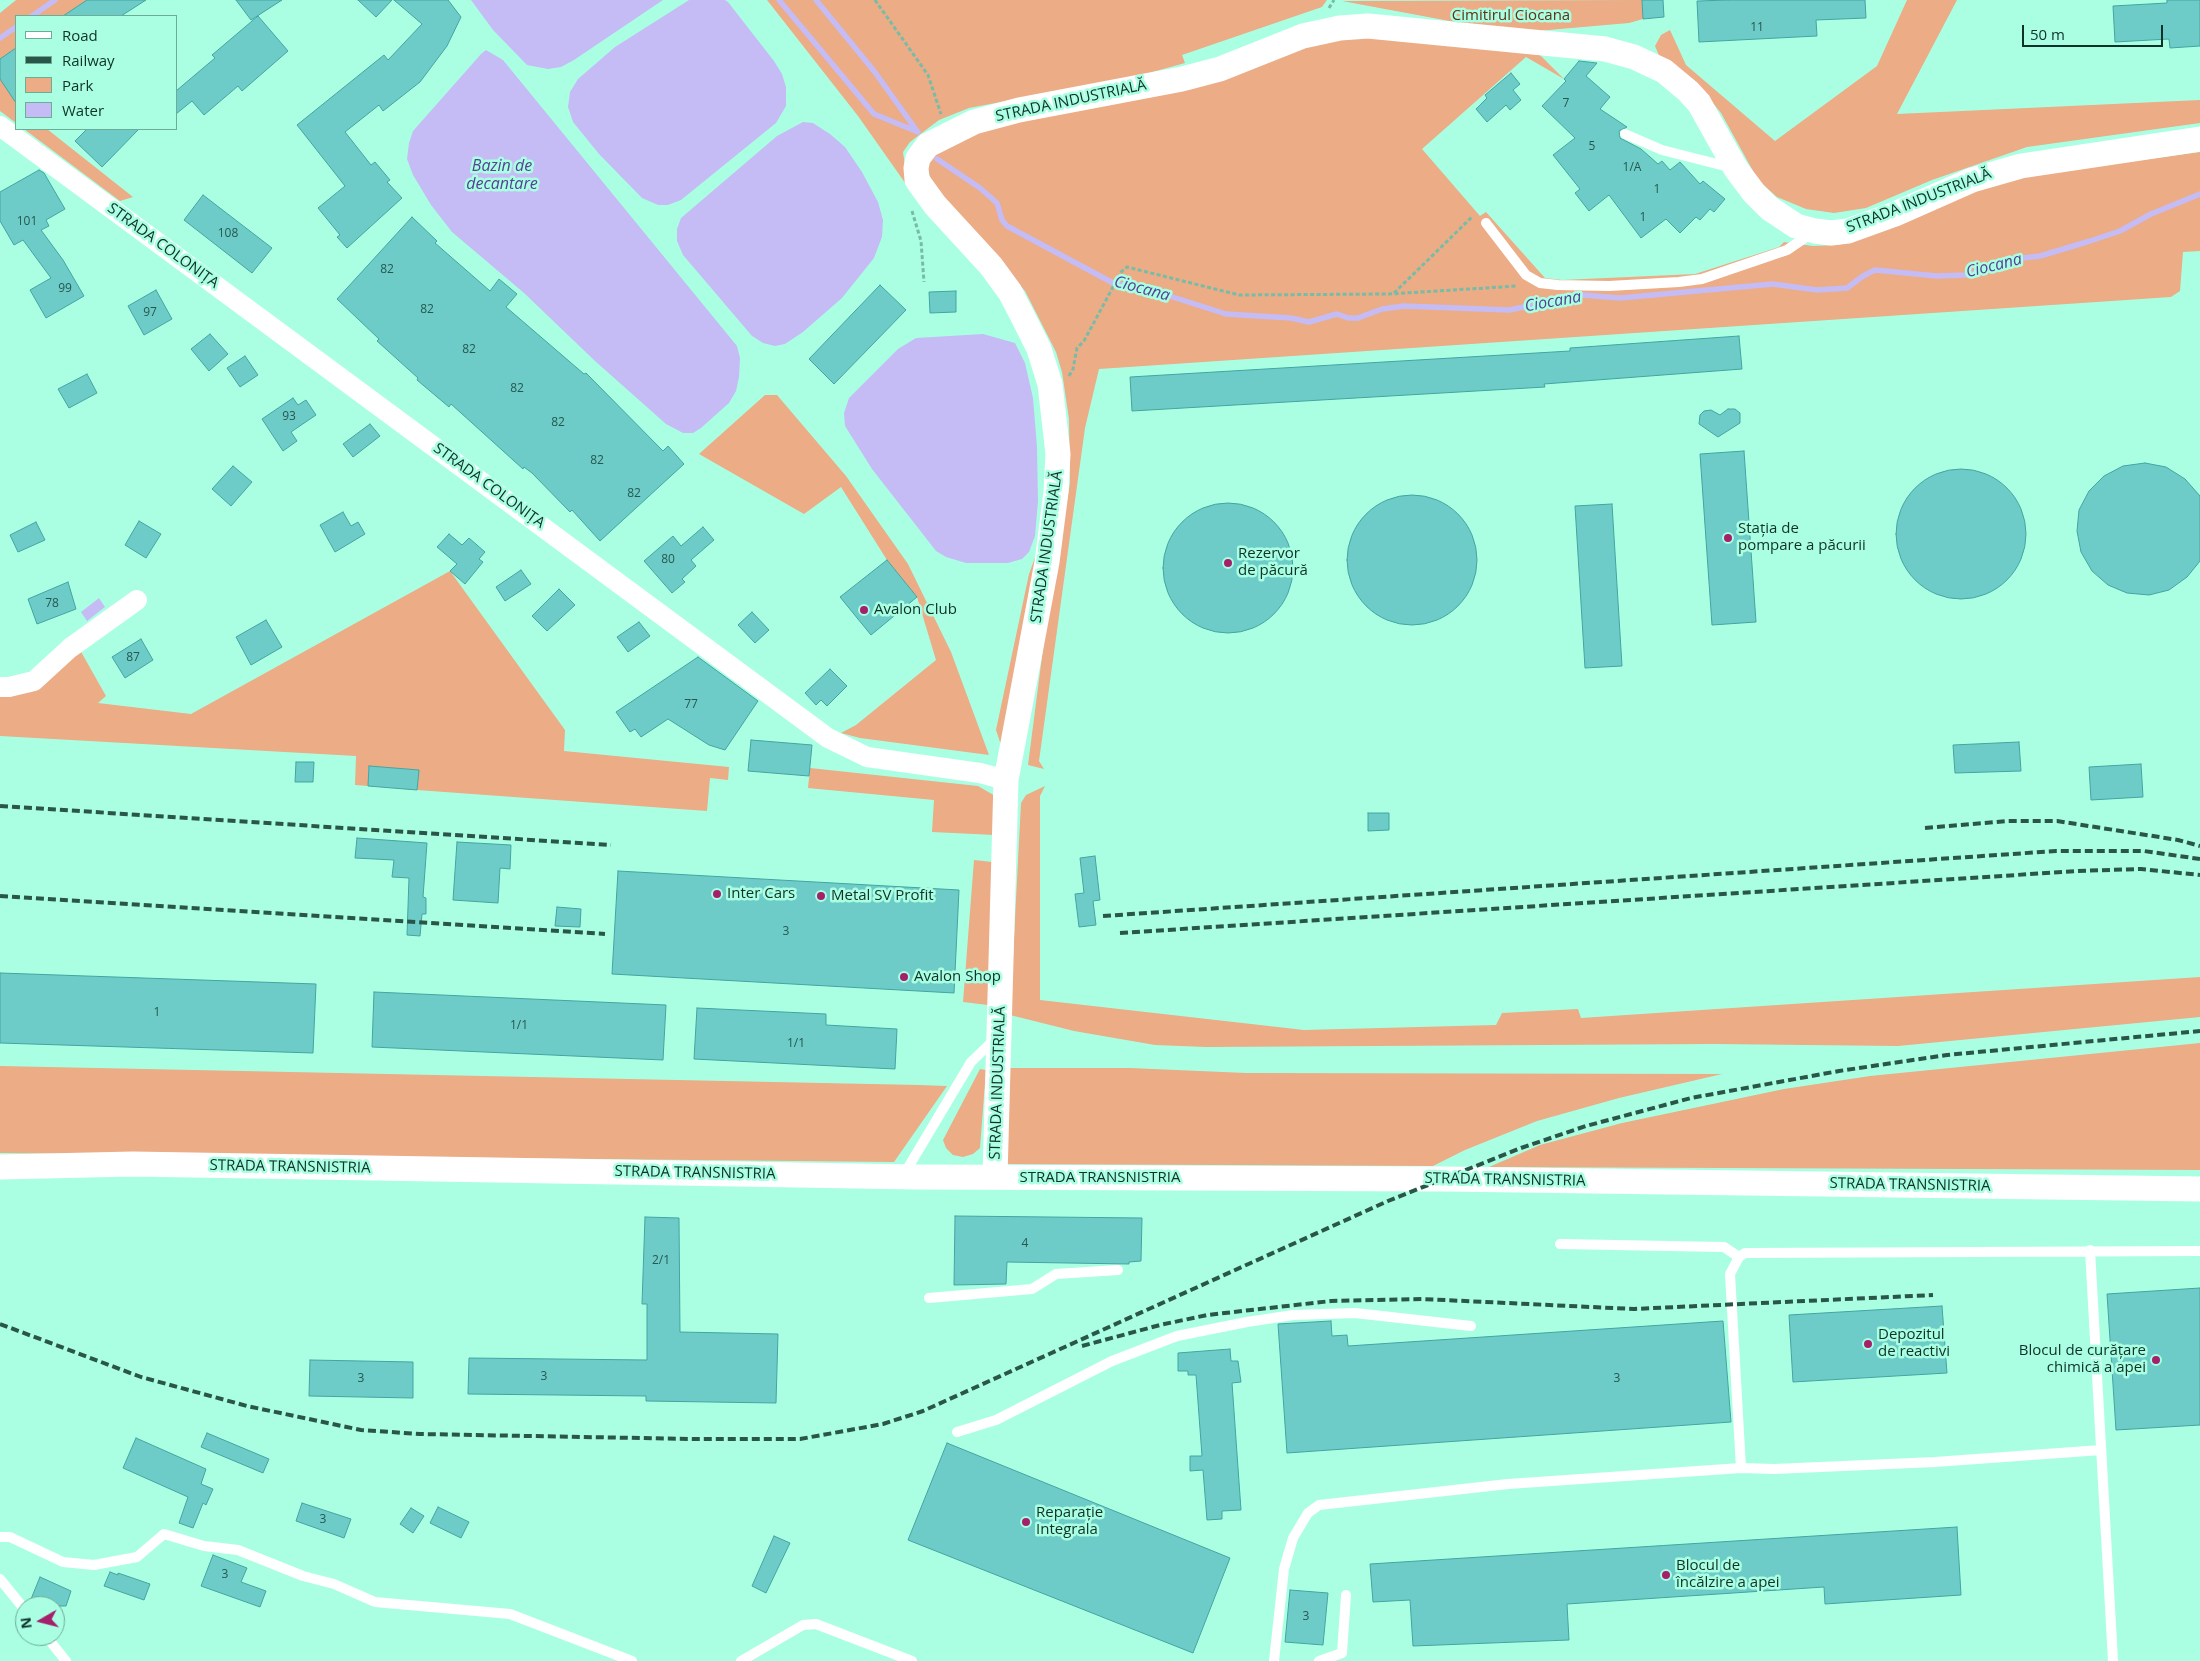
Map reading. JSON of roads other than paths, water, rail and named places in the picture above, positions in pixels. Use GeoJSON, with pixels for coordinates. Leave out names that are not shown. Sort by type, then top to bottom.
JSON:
{"type":"FeatureCollection","features":[{"type":"Feature","properties":{"kind":"street","name":"STRADA INDUSTRIALĂ"},"geometry":{"type":"LineString","coordinates":[[995,1177],[1006,780],[1048,562],[1056,492],[1058,454],[1051,392],[1039,348],[1010,292],[991,266],[935,205],[917,180],[916,168],[918,158],[928,145],[974,122],[1019,110],[1156,84],[1220,69],[1303,36],[1340,28],[1368,26],[1605,49],[1634,57],[1664,71],[1688,91],[1708,117],[1736,169],[1768,208],[1796,226],[1814,231],[1848,231],[1895,214],[1972,180],[2021,166],[2200,139]]}},
{"type":"Feature","properties":{"kind":"street","name":"STRADA COLONIȚA"},"geometry":{"type":"LineString","coordinates":[[0,126],[828,738],[867,757],[980,774],[1006,780]]}},
{"type":"Feature","properties":{"kind":"street"},"geometry":{"type":"LineString","coordinates":[[0,687],[9,687],[34,681],[70,648],[137,600]]}},
{"type":"Feature","properties":{"kind":"street","name":"STRADA TRANSNISTRIA"},"geometry":{"type":"LineString","coordinates":[[0,1167],[133,1164],[903,1177],[1432,1179],[2200,1189]]}},
{"type":"Feature","properties":{"kind":"lane"},"geometry":{"type":"LineString","coordinates":[[1625,134],[1662,150],[1736,169]]}},
{"type":"Feature","properties":{"kind":"lane"},"geometry":{"type":"LineString","coordinates":[[1486,223],[1526,275],[1540,283],[1558,286],[1608,286],[1702,279],[1787,250],[1814,231]]}},
{"type":"Feature","properties":{"kind":"lane"},"geometry":{"type":"LineString","coordinates":[[903,1177],[971,1062],[999,1035]]}},
{"type":"Feature","properties":{"kind":"lane"},"geometry":{"type":"LineString","coordinates":[[1560,1244],[1724,1247],[1739,1257]]}},
{"type":"Feature","properties":{"kind":"lane"},"geometry":{"type":"LineString","coordinates":[[2090,1250],[2113,1661]]}},
{"type":"Feature","properties":{"kind":"lane"},"geometry":{"type":"LineString","coordinates":[[1741,1468],[1730,1274],[1739,1257],[1745,1253],[2200,1251]]}},
{"type":"Feature","properties":{"kind":"lane"},"geometry":{"type":"LineString","coordinates":[[929,1298],[1032,1289],[1056,1274],[1118,1270]]}},
{"type":"Feature","properties":{"kind":"lane"},"geometry":{"type":"LineString","coordinates":[[957,1432],[996,1420],[1130,1353],[1177,1336],[1293,1315],[1355,1313],[1472,1326]]}},
{"type":"Feature","properties":{"kind":"lane"},"geometry":{"type":"LineString","coordinates":[[1274,1661],[1284,1569],[1293,1538],[1308,1513],[1319,1505],[1508,1484],[1741,1468],[1774,1469],[1935,1462],[2100,1450]]}},
{"type":"Feature","properties":{"kind":"lane"},"geometry":{"type":"LineString","coordinates":[[0,1537],[10,1537],[63,1562],[94,1565],[137,1557],[164,1534],[204,1546],[238,1550],[303,1576],[334,1584],[375,1602],[510,1614],[632,1661]]}},
{"type":"Feature","properties":{"kind":"lane"},"geometry":{"type":"LineString","coordinates":[[0,1579],[15,1598]]}},
{"type":"Feature","properties":{"kind":"lane"},"geometry":{"type":"LineString","coordinates":[[1320,1661],[1342,1653],[1346,1595]]}},
{"type":"Feature","properties":{"kind":"lane"},"geometry":{"type":"LineString","coordinates":[[741,1661],[803,1625],[816,1624],[912,1661]]}},
{"type":"Feature","properties":{"kind":"lane"},"geometry":{"type":"LineString","coordinates":[[54,1646],[66,1661]]}},
{"type":"Feature","properties":{"kind":"water"},"geometry":{"type":"Polygon","coordinates":[[[471,0],[663,0],[574,60],[561,67],[548,69],[527,65],[493,30],[471,0]]]}},
{"type":"Feature","properties":{"kind":"water"},"geometry":{"type":"Polygon","coordinates":[[[689,0],[725,0],[728,2],[782,74],[786,87],[786,106],[776,123],[681,200],[668,205],[658,205],[642,198],[599,154],[573,122],[568,107],[570,92],[578,79],[615,47],[689,0]]]}},
{"type":"Feature","properties":{"kind":"water","name":"Bazin de decantare"},"geometry":{"type":"Polygon","coordinates":[[[486,50],[503,60],[737,346],[740,358],[736,391],[729,403],[693,433],[683,433],[666,424],[595,361],[524,293],[452,232],[431,205],[413,175],[407,159],[413,131],[486,50]]]}},
{"type":"Feature","properties":{"kind":"water"},"geometry":{"type":"Polygon","coordinates":[[[803,122],[813,123],[845,147],[862,172],[878,202],[883,220],[882,237],[874,258],[842,298],[803,332],[785,344],[775,346],[763,343],[752,336],[683,255],[677,241],[677,229],[681,218],[777,136],[803,122]]]}},
{"type":"Feature","properties":{"kind":"water"},"geometry":{"type":"Polygon","coordinates":[[[983,334],[1015,343],[1025,363],[1033,398],[1037,447],[1038,501],[1035,536],[1029,552],[1022,559],[1008,563],[966,563],[946,557],[936,551],[872,469],[845,426],[844,413],[849,398],[898,349],[916,338],[983,334]]]}},
{"type":"Feature","properties":{"kind":"water"},"geometry":{"type":"Polygon","coordinates":[[[99,598],[105,607],[87,621],[81,612],[99,598]]]}},
{"type":"Feature","properties":{"kind":"waterway"},"geometry":{"type":"LineString","coordinates":[[33,15],[55,0]]}},
{"type":"Feature","properties":{"kind":"waterway"},"geometry":{"type":"LineString","coordinates":[[779,0],[874,114],[918,132]]}},
{"type":"Feature","properties":{"kind":"waterway","name":"Ciocana"},"geometry":{"type":"LineString","coordinates":[[816,0],[874,71],[917,131]]}},
{"type":"Feature","properties":{"kind":"waterway"},"geometry":{"type":"LineString","coordinates":[[0,38],[15,28]]}},
{"type":"Feature","properties":{"kind":"waterway","name":"Ciocana"},"geometry":{"type":"LineString","coordinates":[[937,159],[980,188],[997,203],[1002,220],[1007,226],[1113,283],[1160,293],[1226,314],[1291,318],[1309,322],[1337,314],[1348,318],[1358,318],[1382,309],[1404,306],[1509,310],[1583,295],[1620,298],[1773,284],[1817,290],[1847,288],[1875,270],[1937,276],[1965,275],[1988,270],[2005,260],[2040,256],[2120,231],[2151,214],[2200,194]]}},
{"type":"Feature","properties":{"kind":"railway"},"geometry":{"type":"LineString","coordinates":[[0,806],[611,845]]}},
{"type":"Feature","properties":{"kind":"railway"},"geometry":{"type":"LineString","coordinates":[[1925,828],[2008,821],[2057,821],[2178,840],[2200,846]]}},
{"type":"Feature","properties":{"kind":"railway"},"geometry":{"type":"LineString","coordinates":[[1103,916],[2056,851],[2144,851],[2200,859]]}},
{"type":"Feature","properties":{"kind":"railway"},"geometry":{"type":"LineString","coordinates":[[1120,933],[2078,871],[2141,869],[2200,875]]}},
{"type":"Feature","properties":{"kind":"railway"},"geometry":{"type":"LineString","coordinates":[[0,896],[605,934]]}},
{"type":"Feature","properties":{"kind":"railway"},"geometry":{"type":"LineString","coordinates":[[0,1324],[141,1377],[247,1406],[361,1430],[420,1434],[800,1439],[883,1424],[923,1411],[1388,1201],[1521,1148],[1586,1126],[1691,1098],[1839,1071],[1947,1055],[2200,1031]]}},
{"type":"Feature","properties":{"kind":"railway"},"geometry":{"type":"LineString","coordinates":[[1082,1346],[1160,1325],[1207,1315],[1331,1301],[1422,1299],[1634,1309],[1933,1295]]}},
{"type":"Feature","properties":{"kind":"place","name":"Stația de pompare a păcurii"},"geometry":{"type":"Point","coordinates":[1728,538]}},
{"type":"Feature","properties":{"kind":"place","name":"Rezervor de păcură"},"geometry":{"type":"Point","coordinates":[1228,563]}},
{"type":"Feature","properties":{"kind":"place","name":"Avalon Club"},"geometry":{"type":"Point","coordinates":[864,610]}},
{"type":"Feature","properties":{"kind":"place","name":"Inter Cars"},"geometry":{"type":"Point","coordinates":[717,894]}},
{"type":"Feature","properties":{"kind":"place","name":"Metal SV Profit"},"geometry":{"type":"Point","coordinates":[821,896]}},
{"type":"Feature","properties":{"kind":"place","name":"Avalon Shop"},"geometry":{"type":"Point","coordinates":[904,977]}},
{"type":"Feature","properties":{"kind":"place","name":"Depozitul de reaсtivi"},"geometry":{"type":"Point","coordinates":[1868,1344]}},
{"type":"Feature","properties":{"kind":"place","name":"Blocul de curățare chimică a apei"},"geometry":{"type":"Point","coordinates":[2156,1360]}},
{"type":"Feature","properties":{"kind":"place","name":"Reparație Integrala"},"geometry":{"type":"Point","coordinates":[1026,1522]}},
{"type":"Feature","properties":{"kind":"place","name":"Blocul de încălzire a apei"},"geometry":{"type":"Point","coordinates":[1666,1575]}},
{"type":"Feature","properties":{"kind":"park label","name":"Cimitirul Ciocana"},"geometry":{"type":"Point","coordinates":[1511,16]}}]}
